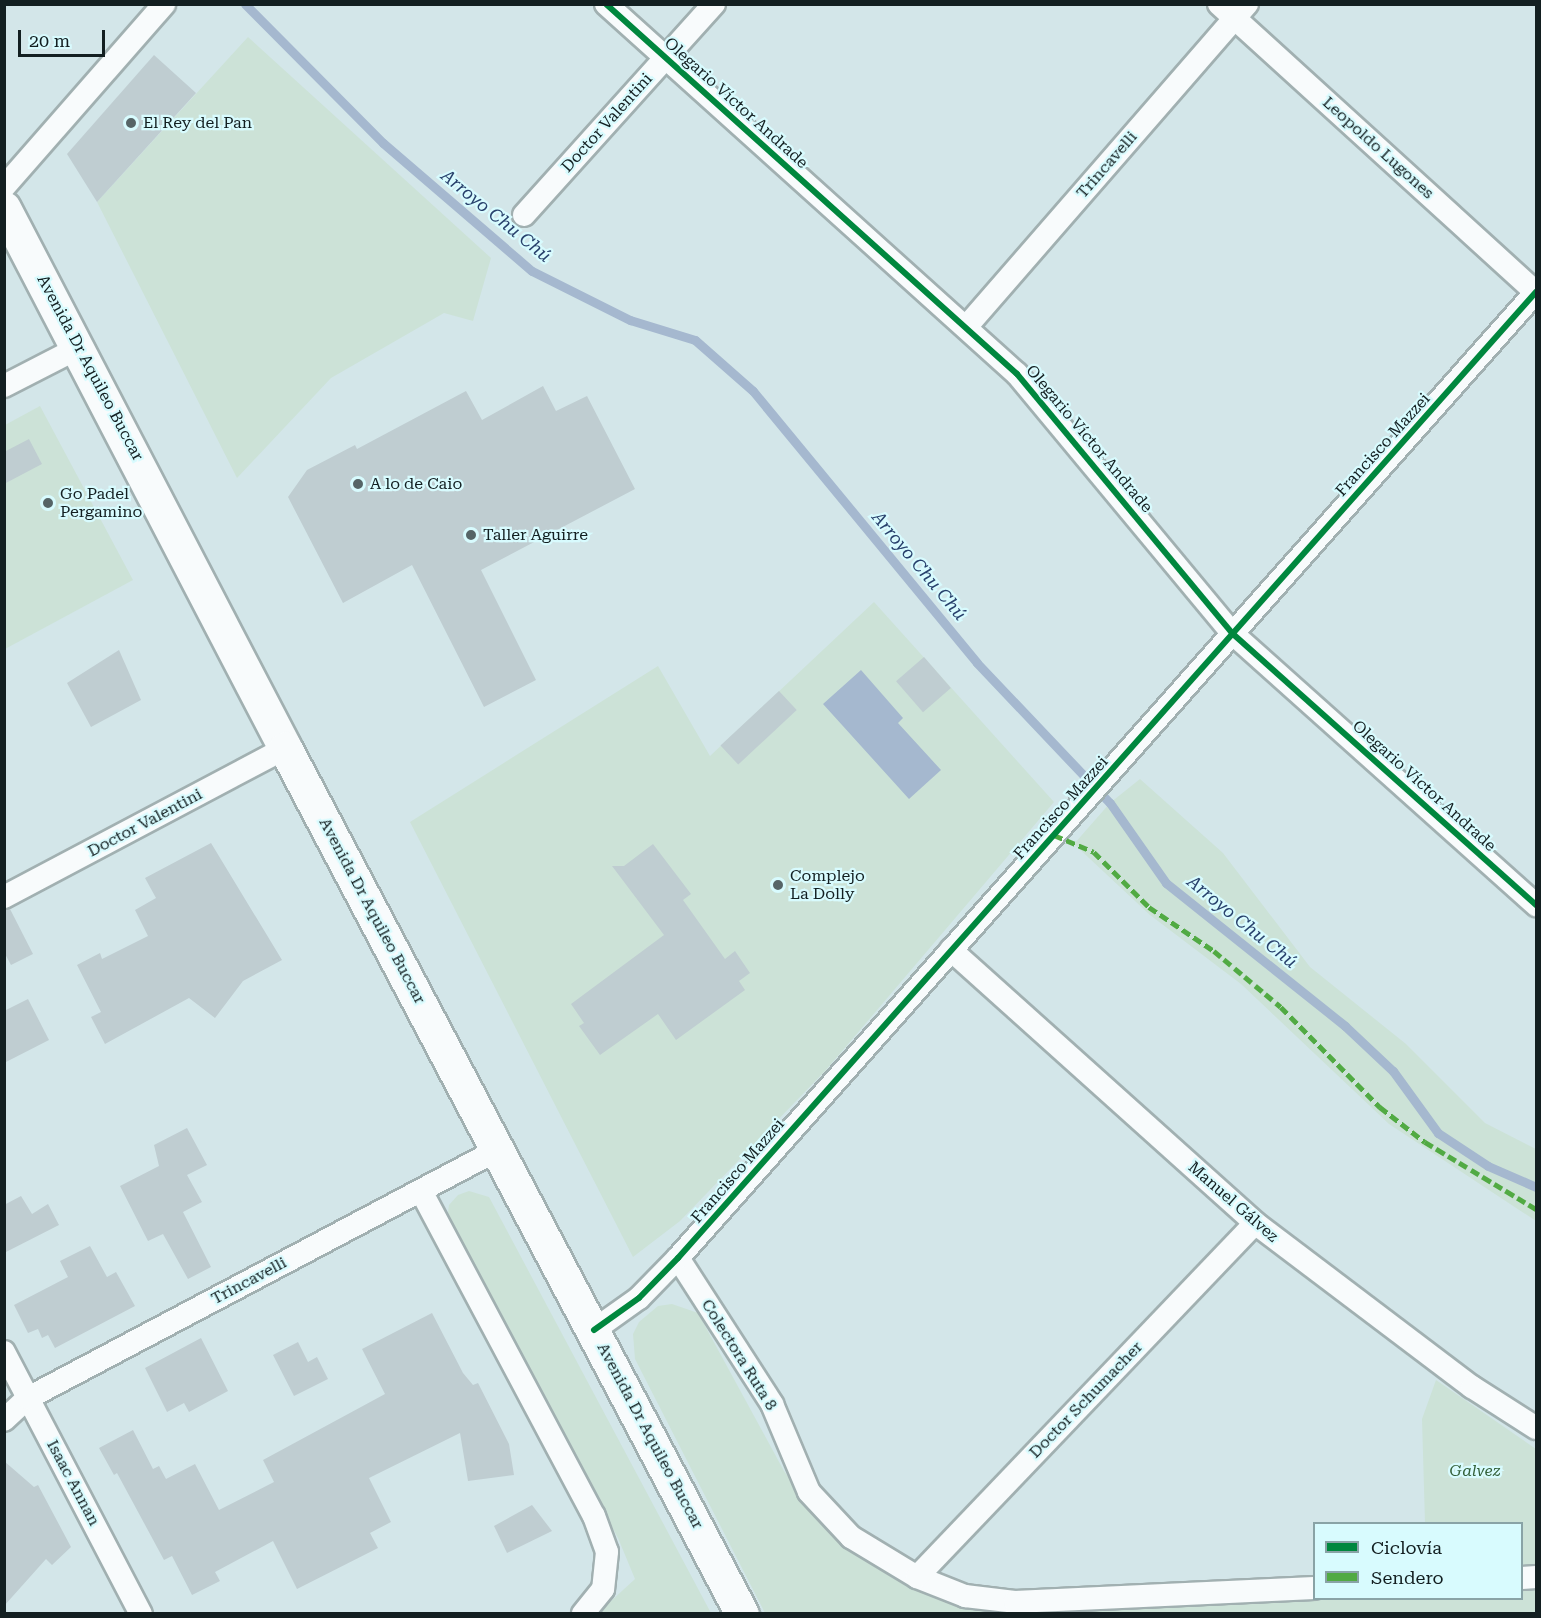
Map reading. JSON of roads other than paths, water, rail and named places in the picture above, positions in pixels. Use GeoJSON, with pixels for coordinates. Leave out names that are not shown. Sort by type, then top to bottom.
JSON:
{"type":"FeatureCollection","features":[{"type":"Feature","properties":{"kind":"highway","name":"Avenida Dr Aquileo Buccar"},"geometry":{"type":"LineString","coordinates":[[4,208],[80,347],[285,748],[499,1149],[742,1614]]}},
{"type":"Feature","properties":{"kind":"street"},"geometry":{"type":"LineString","coordinates":[[4,187],[164,4]]}},
{"type":"Feature","properties":{"kind":"street","name":"Olegario Víctor Andrade"},"geometry":{"type":"LineString","coordinates":[[606,4],[967,326],[1017,374],[1233,634],[1536,903]]}},
{"type":"Feature","properties":{"kind":"street","name":"Doctor Valentini"},"geometry":{"type":"LineString","coordinates":[[524,215],[714,4]]}},
{"type":"Feature","properties":{"kind":"street","name":"Leopoldo Lugones"},"geometry":{"type":"LineString","coordinates":[[1233,9],[1536,292]]}},
{"type":"Feature","properties":{"kind":"street","name":"Trincavelli"},"geometry":{"type":"LineString","coordinates":[[967,326],[1233,9]]}},
{"type":"Feature","properties":{"kind":"street","name":"Francisco Mazzei"},"geometry":{"type":"LineString","coordinates":[[594,1330],[639,1298],[678,1258],[1536,292]]}},
{"type":"Feature","properties":{"kind":"street"},"geometry":{"type":"LineString","coordinates":[[4,386],[80,347]]}},
{"type":"Feature","properties":{"kind":"street","name":"Doctor Valentini"},"geometry":{"type":"LineString","coordinates":[[4,897],[285,748]]}},
{"type":"Feature","properties":{"kind":"street","name":"Manuel Gálvez"},"geometry":{"type":"LineString","coordinates":[[951,950],[1255,1223],[1472,1387],[1536,1428]]}},
{"type":"Feature","properties":{"kind":"street","name":"Trincavelli"},"geometry":{"type":"LineString","coordinates":[[4,1420],[28,1398],[499,1149]]}},
{"type":"Feature","properties":{"kind":"street"},"geometry":{"type":"LineString","coordinates":[[421,1191],[594,1516],[607,1552],[603,1589],[583,1614]]}},
{"type":"Feature","properties":{"kind":"street","name":"Doctor Schumacher"},"geometry":{"type":"LineString","coordinates":[[917,1577],[1255,1223]]}},
{"type":"Feature","properties":{"kind":"street","name":"Colectora Ruta 8"},"geometry":{"type":"LineString","coordinates":[[678,1258],[772,1404],[809,1492],[851,1537],[917,1577],[965,1596],[1015,1602],[1313,1588]]}},
{"type":"Feature","properties":{"kind":"street","name":"Isaac Annan"},"geometry":{"type":"LineString","coordinates":[[4,1352],[141,1614]]}},
{"type":"Feature","properties":{"kind":"water"},"geometry":{"type":"Polygon","coordinates":[[[861,670],[903,718],[898,723],[941,770],[909,799],[823,704],[861,670]]]}},
{"type":"Feature","properties":{"kind":"waterway","name":"Arroyo Chu Chú"},"geometry":{"type":"LineString","coordinates":[[245,4],[383,143],[532,271],[630,320],[695,340],[753,391],[977,663],[1110,803],[1166,883],[1345,1026],[1393,1071],[1438,1133],[1488,1166],[1536,1187]]}},
{"type":"Feature","properties":{"kind":"place","name":"El Rey del Pan"},"geometry":{"type":"Point","coordinates":[131,123]}},
{"type":"Feature","properties":{"kind":"place","name":"A lo de Caio"},"geometry":{"type":"Point","coordinates":[358,484]}},
{"type":"Feature","properties":{"kind":"place","name":"Go Padel Pergamino"},"geometry":{"type":"Point","coordinates":[48,503]}},
{"type":"Feature","properties":{"kind":"place","name":"Taller Aguirre"},"geometry":{"type":"Point","coordinates":[471,535]}},
{"type":"Feature","properties":{"kind":"place","name":"Complejo La Dolly"},"geometry":{"type":"Point","coordinates":[778,885]}},
{"type":"Feature","properties":{"kind":"park label","name":"Galvez"},"geometry":{"type":"Point","coordinates":[1475,1471]}}]}
